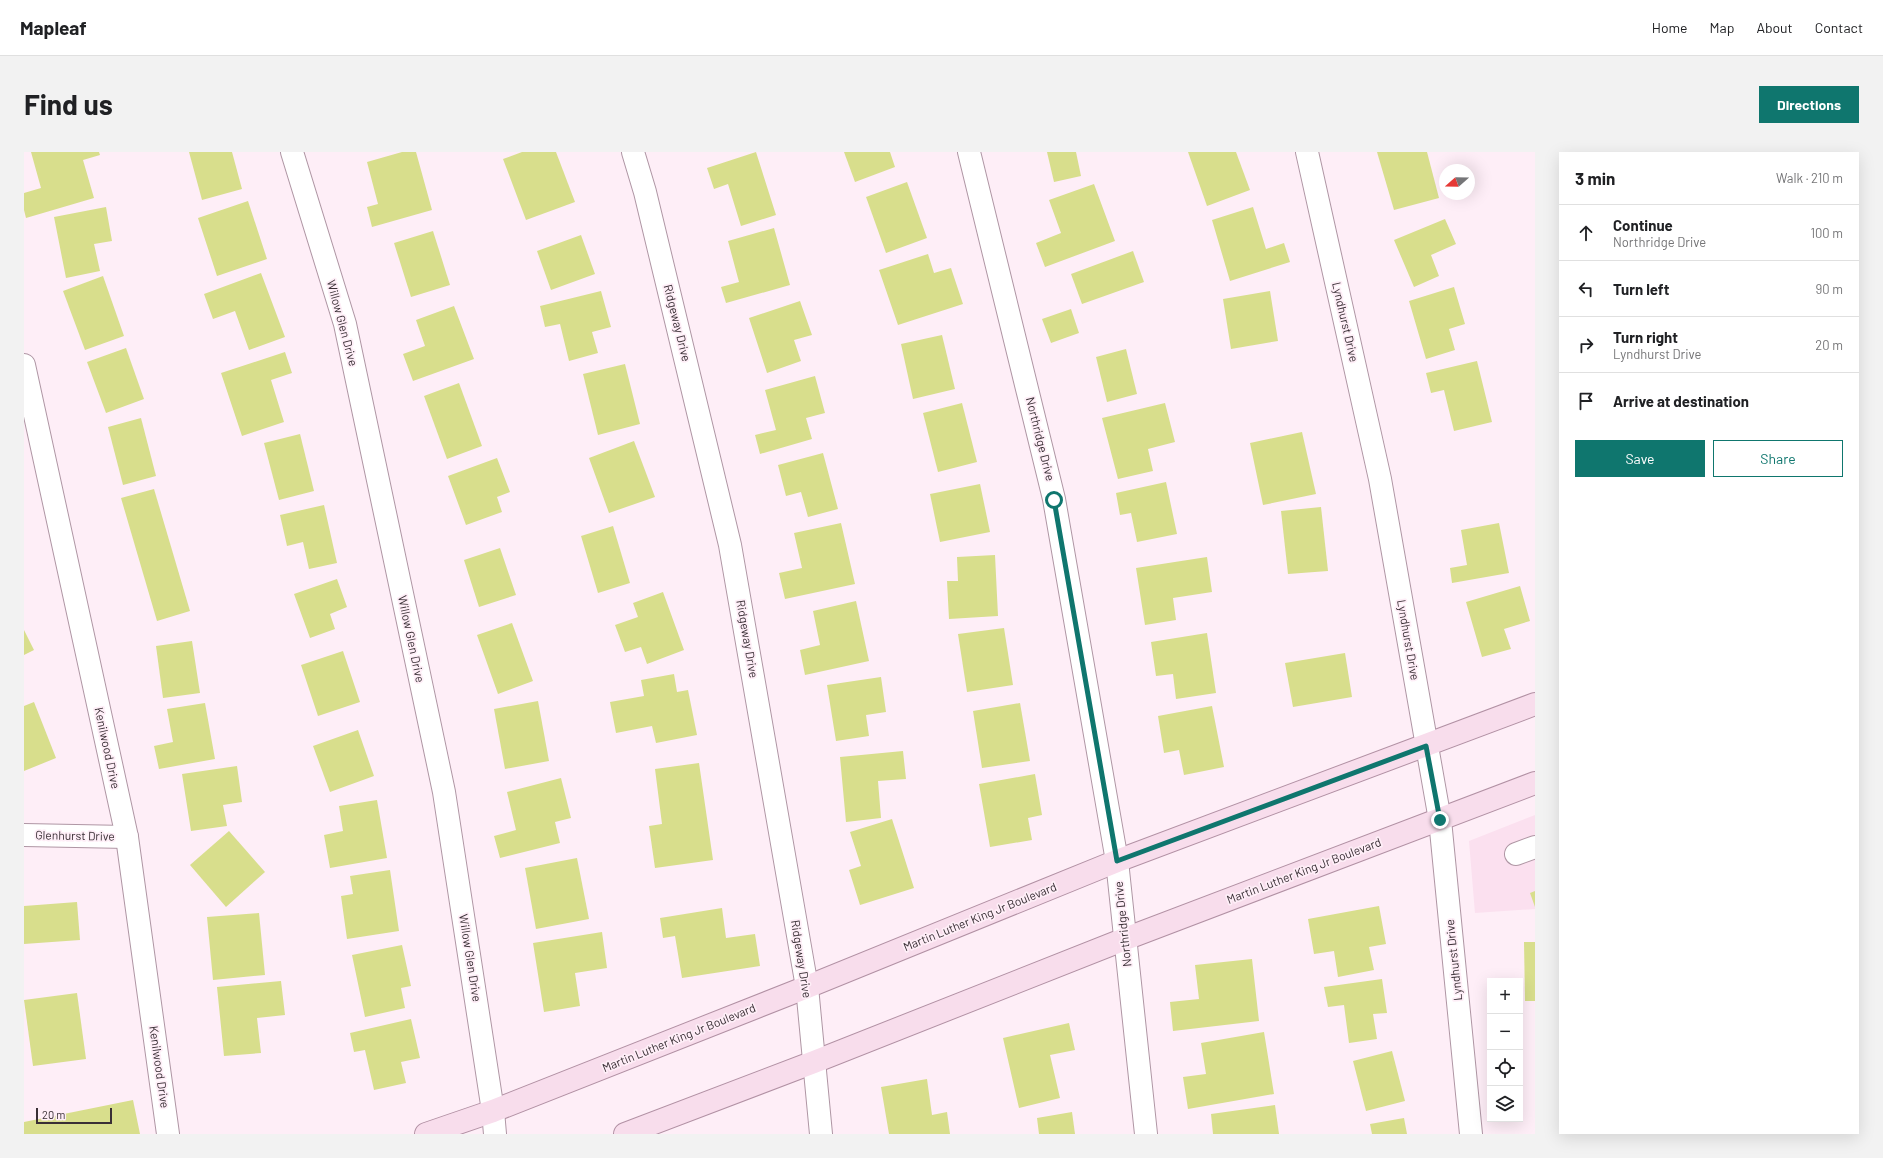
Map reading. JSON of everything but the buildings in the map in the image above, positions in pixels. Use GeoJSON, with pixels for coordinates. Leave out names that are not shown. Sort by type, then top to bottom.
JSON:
{"type":"FeatureCollection","features":[{"type":"Feature","properties":{"kind":"main road","name":"Martin Luther King Jr Boulevard"},"geometry":{"type":"LineString","coordinates":[[426,1134],[494,1111],[807,987],[1117,861],[1535,704]]}},
{"type":"Feature","properties":{"kind":"main road","name":"Martin Luther King Jr Boulevard"},"geometry":{"type":"LineString","coordinates":[[625,1134],[814,1062],[1125,939],[1440,820],[1535,782]]}},
{"type":"Feature","properties":{"kind":"street","name":"Willow Glen Drive"},"geometry":{"type":"LineString","coordinates":[[292,152],[344,324],[444,792],[494,1111],[495,1134]]}},
{"type":"Feature","properties":{"kind":"street","name":"Ridgeway Drive"},"geometry":{"type":"LineString","coordinates":[[633,152],[645,192],[730,545],[807,987],[821,1134]]}},
{"type":"Feature","properties":{"kind":"street","name":"Northridge Drive"},"geometry":{"type":"LineString","coordinates":[[969,152],[1054,500],[1117,861],[1146,1134]]}},
{"type":"Feature","properties":{"kind":"street","name":"Lyndhurst Drive"},"geometry":{"type":"LineString","coordinates":[[1307,152],[1380,479],[1440,820],[1471,1134]]}},
{"type":"Feature","properties":{"kind":"street","name":"Kenilwood Drive"},"geometry":{"type":"LineString","coordinates":[[24,365],[127,837],[168,1134]]}},
{"type":"Feature","properties":{"kind":"street","name":"Glenhurst Drive"},"geometry":{"type":"LineString","coordinates":[[24,835],[127,837]]}},
{"type":"Feature","properties":{"kind":"shaded area"},"geometry":{"type":"Polygon","coordinates":[[[1535,815],[1535,909],[1475,913],[1469,841],[1535,815]]]}},
{"type":"Feature","properties":{"kind":"route"},"geometry":{"type":"LineString","coordinates":[[1054,500],[1117,861],[1426,746],[1440,820]]}}]}
